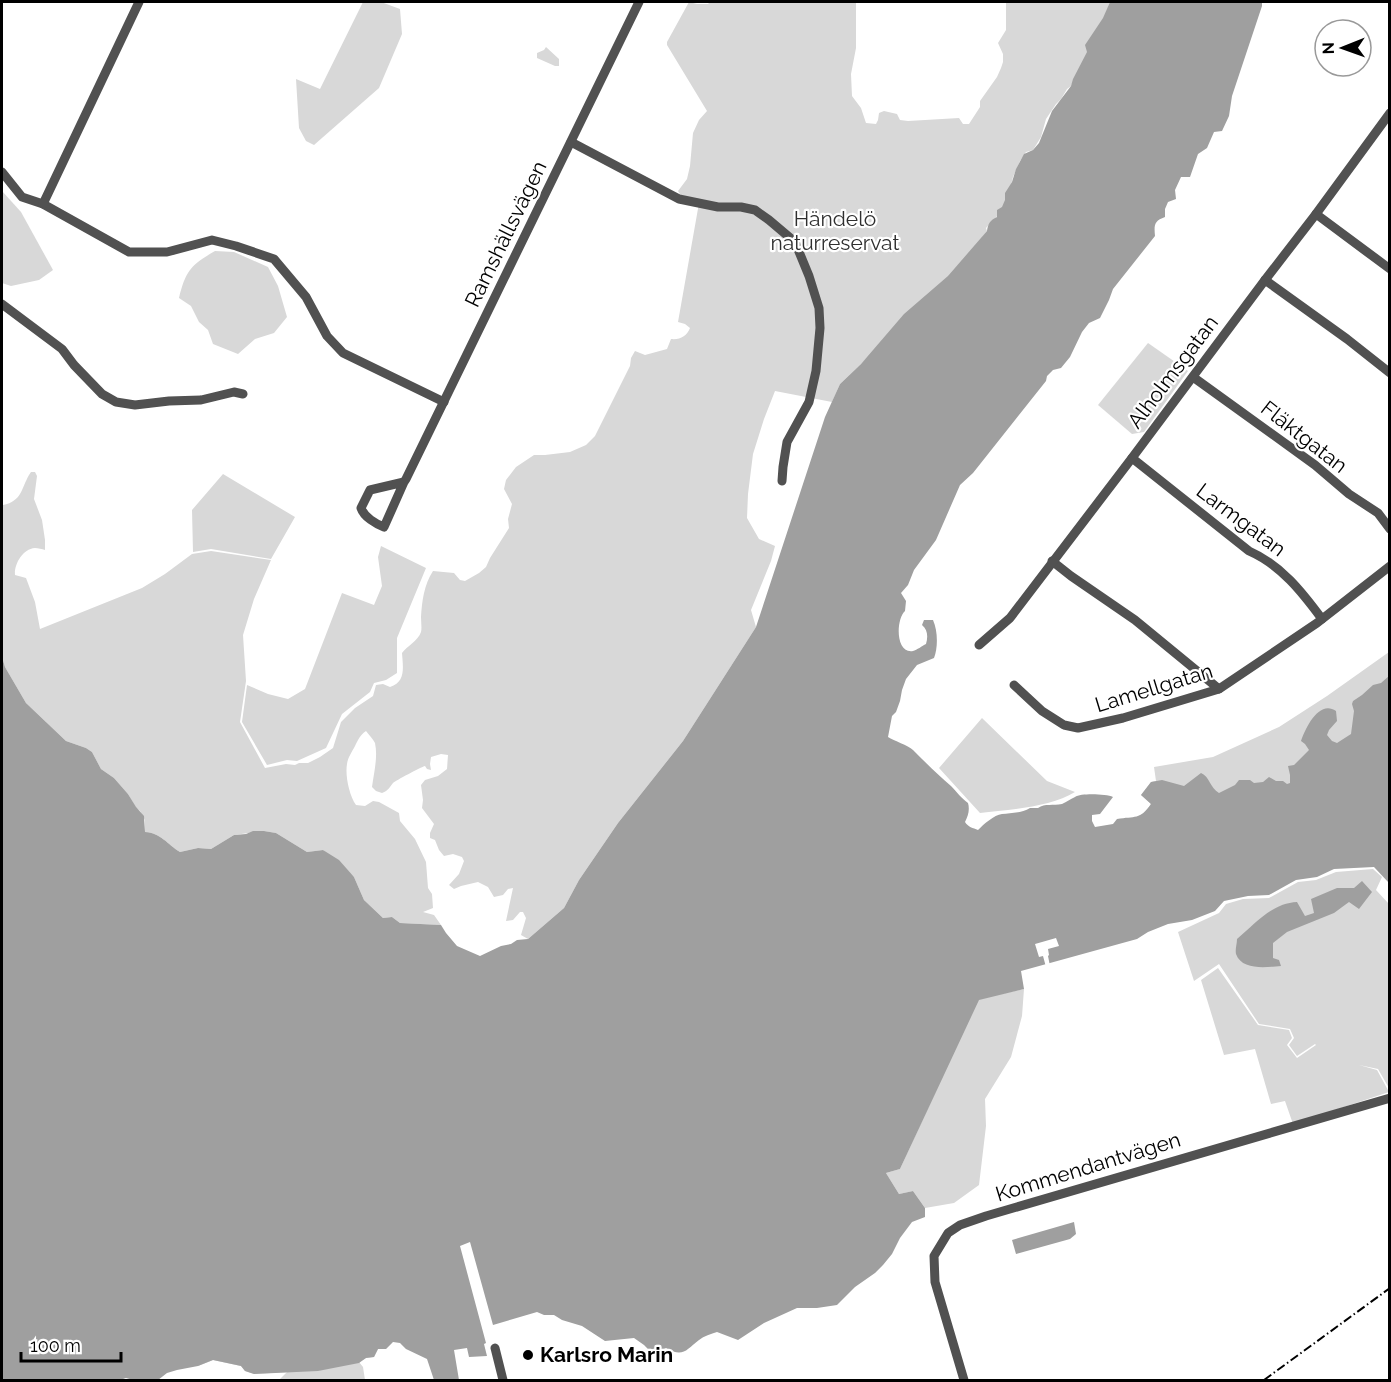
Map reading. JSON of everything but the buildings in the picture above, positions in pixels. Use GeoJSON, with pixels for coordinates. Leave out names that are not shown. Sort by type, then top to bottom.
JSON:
{"type":"FeatureCollection","features":[{"type":"Feature","properties":{"kind":"street"},"geometry":{"type":"LineString","coordinates":[[43,204],[139,2]]}},
{"type":"Feature","properties":{"kind":"street","name":"Ramshällsvägen"},"geometry":{"type":"LineString","coordinates":[[404,482],[370,490],[361,508],[363,512],[384,527],[639,2]]}},
{"type":"Feature","properties":{"kind":"street","name":"Alholmsgatan"},"geometry":{"type":"LineString","coordinates":[[979,645],[1010,618],[1316,214],[1389,113]]}},
{"type":"Feature","properties":{"kind":"street"},"geometry":{"type":"LineString","coordinates":[[571,142],[680,199],[718,207],[741,207],[755,210],[795,242],[819,308],[820,328],[816,371],[809,402],[787,442],[782,481]]}},
{"type":"Feature","properties":{"kind":"street"},"geometry":{"type":"LineString","coordinates":[[2,172],[22,197],[43,204],[129,252],[166,252],[212,240],[274,259],[306,297],[327,336],[343,353],[444,402]]}},
{"type":"Feature","properties":{"kind":"street"},"geometry":{"type":"LineString","coordinates":[[1316,214],[1389,269]]}},
{"type":"Feature","properties":{"kind":"street"},"geometry":{"type":"LineString","coordinates":[[1265,280],[1347,339],[1389,373]]}},
{"type":"Feature","properties":{"kind":"street"},"geometry":{"type":"LineString","coordinates":[[2,304],[62,349],[102,394],[116,402],[145,405],[169,401],[201,400],[234,392],[243,394]]}},
{"type":"Feature","properties":{"kind":"street","name":"Fläktgatan"},"geometry":{"type":"LineString","coordinates":[[1193,377],[1282,440],[1349,495],[1378,513],[1389,529]]}},
{"type":"Feature","properties":{"kind":"street","name":"Larmgatan"},"geometry":{"type":"LineString","coordinates":[[1132,458],[1249,551],[1262,557],[1294,583],[1322,619]]}},
{"type":"Feature","properties":{"kind":"street"},"geometry":{"type":"LineString","coordinates":[[1052,561],[1135,620],[1219,689]]}},
{"type":"Feature","properties":{"kind":"street","name":"Lamellgatan"},"geometry":{"type":"LineString","coordinates":[[1014,685],[1042,711],[1064,725],[1078,728],[1123,718],[1219,689],[1322,619],[1389,566]]}},
{"type":"Feature","properties":{"kind":"street","name":"Kommendantvägen"},"geometry":{"type":"LineString","coordinates":[[964,1380],[935,1282],[934,1256],[948,1233],[960,1225],[1389,1098]]}},
{"type":"Feature","properties":{"kind":"street"},"geometry":{"type":"LineString","coordinates":[[495,1348],[503,1380]]}},
{"type":"Feature","properties":{"kind":"green space"},"geometry":{"type":"Polygon","coordinates":[[[363,2],[381,2],[400,9],[402,34],[379,88],[314,145],[306,141],[299,128],[296,79],[320,89],[363,2]]]}},
{"type":"Feature","properties":{"kind":"green space","name":"Händelö naturreservat"},"geometry":{"type":"Polygon","coordinates":[[[689,2],[708,4],[710,2],[856,2],[856,48],[851,74],[852,96],[861,108],[866,123],[876,124],[879,113],[884,111],[897,114],[900,120],[959,118],[963,124],[969,124],[980,107],[980,101],[997,77],[1003,62],[1003,54],[998,43],[1006,30],[1006,2],[1110,2],[1071,86],[1046,119],[1041,137],[1033,150],[1026,152],[1020,161],[1002,211],[986,228],[987,231],[962,263],[840,384],[832,402],[775,391],[753,454],[748,494],[747,518],[759,539],[775,546],[751,610],[756,627],[683,741],[618,823],[579,880],[564,908],[528,939],[521,935],[526,918],[523,912],[520,912],[513,920],[506,921],[513,888],[508,889],[503,895],[494,897],[488,887],[478,882],[454,889],[449,885],[459,874],[464,861],[462,857],[453,854],[444,856],[435,840],[430,838],[434,824],[422,808],[421,785],[425,780],[438,776],[447,769],[448,755],[441,754],[431,757],[431,770],[425,766],[393,783],[388,790],[382,793],[372,787],[376,748],[366,731],[359,738],[348,761],[347,779],[351,796],[356,805],[365,806],[373,801],[379,802],[399,813],[400,821],[415,839],[426,862],[428,888],[432,894],[433,908],[423,912],[434,915],[441,925],[400,923],[392,917],[383,918],[364,900],[354,877],[323,850],[307,852],[276,833],[264,831],[234,835],[211,849],[198,848],[180,852],[160,837],[145,832],[145,820],[128,794],[114,778],[101,769],[92,752],[66,741],[26,703],[5,667],[2,657],[2,503],[3,505],[14,501],[31,472],[35,472],[37,476],[34,499],[42,520],[45,550],[35,548],[26,551],[17,562],[15,575],[26,578],[35,602],[40,629],[142,588],[192,554],[211,551],[271,560],[254,599],[243,635],[246,681],[240,722],[265,768],[308,763],[333,748],[341,722],[355,708],[373,696],[376,685],[383,684],[390,687],[399,682],[403,669],[402,653],[421,632],[424,593],[433,571],[454,573],[460,580],[465,581],[486,567],[509,528],[508,519],[512,504],[504,489],[506,480],[516,467],[534,455],[570,452],[586,445],[595,436],[630,366],[635,351],[645,355],[667,349],[671,339],[680,338],[689,331],[690,328],[678,322],[699,203],[681,196],[678,191],[687,179],[693,133],[699,120],[707,111],[667,42],[689,2]]]}},
{"type":"Feature","properties":{"kind":"green space"},"geometry":{"type":"Polygon","coordinates":[[[546,47],[559,59],[559,66],[537,58],[537,53],[546,47]]]}},
{"type":"Feature","properties":{"kind":"green space"},"geometry":{"type":"Polygon","coordinates":[[[2,191],[21,212],[53,270],[39,280],[11,286],[2,283],[2,191]]]}},
{"type":"Feature","properties":{"kind":"green space"},"geometry":{"type":"Polygon","coordinates":[[[215,251],[234,252],[268,267],[278,286],[287,317],[274,333],[255,339],[238,354],[213,344],[208,330],[199,322],[191,306],[179,298],[184,281],[191,269],[215,251]]]}},
{"type":"Feature","properties":{"kind":"green space"},"geometry":{"type":"Polygon","coordinates":[[[1148,343],[1188,371],[1144,432],[1132,434],[1098,405],[1148,343]]]}},
{"type":"Feature","properties":{"kind":"green space"},"geometry":{"type":"Polygon","coordinates":[[[223,474],[295,517],[271,559],[211,549],[193,552],[192,510],[223,474]]]}},
{"type":"Feature","properties":{"kind":"green space"},"geometry":{"type":"Polygon","coordinates":[[[381,546],[426,568],[397,638],[397,673],[386,680],[374,683],[370,692],[342,714],[326,748],[297,761],[287,760],[267,765],[242,722],[247,685],[288,699],[305,689],[342,593],[374,605],[382,586],[378,557],[381,546]]]}},
{"type":"Feature","properties":{"kind":"green space"},"geometry":{"type":"Polygon","coordinates":[[[1389,652],[1390,748],[1332,782],[1137,817],[1145,813],[1151,804],[1141,795],[1151,782],[1156,781],[1154,767],[1213,757],[1279,727],[1389,652]]]}},
{"type":"Feature","properties":{"kind":"green space"},"geometry":{"type":"Polygon","coordinates":[[[982,718],[1047,781],[1075,792],[1042,804],[980,813],[939,768],[982,718]]]}},
{"type":"Feature","properties":{"kind":"green space"},"geometry":{"type":"Polygon","coordinates":[[[1373,869],[1382,877],[1376,890],[1389,904],[1389,1088],[1378,1069],[1359,1065],[1377,1070],[1389,1092],[1293,1124],[1285,1101],[1271,1104],[1255,1049],[1224,1055],[1201,980],[1218,968],[1258,1025],[1289,1030],[1292,1038],[1287,1045],[1297,1058],[1316,1045],[1297,1056],[1289,1045],[1294,1038],[1290,1029],[1259,1024],[1219,964],[1194,981],[1178,932],[1219,913],[1226,904],[1243,899],[1269,898],[1298,882],[1316,880],[1336,872],[1373,869]]]}},
{"type":"Feature","properties":{"kind":"green space"},"geometry":{"type":"Polygon","coordinates":[[[1024,989],[1022,1016],[1011,1057],[985,1099],[986,1126],[979,1185],[954,1203],[925,1208],[913,1191],[899,1194],[886,1173],[900,1169],[978,999],[1024,989]]]}},
{"type":"Feature","properties":{"kind":"green space"},"geometry":{"type":"Polygon","coordinates":[[[378,1349],[374,1357],[359,1362],[363,1367],[365,1380],[274,1380],[280,1379],[287,1372],[254,1374],[245,1371],[241,1366],[213,1360],[198,1366],[201,1354],[378,1349]]]}},
{"type":"Feature","properties":{"kind":"shaded area"},"geometry":{"type":"Polygon","coordinates":[[[1110,2],[1262,2],[1262,6],[1232,96],[1229,116],[1222,131],[1214,132],[1207,148],[1198,154],[1190,177],[1181,177],[1175,190],[1176,199],[1168,202],[1165,217],[1156,224],[1155,236],[1113,289],[1100,318],[1089,323],[1070,357],[1061,368],[1053,370],[1047,376],[1046,381],[973,473],[960,485],[936,540],[914,570],[908,585],[901,593],[906,601],[899,628],[900,642],[903,647],[913,651],[926,644],[927,634],[922,625],[924,620],[933,620],[937,644],[934,658],[917,665],[906,679],[896,712],[892,716],[888,737],[913,750],[968,803],[965,822],[972,828],[978,830],[999,815],[1062,804],[1082,795],[1113,797],[1100,814],[1092,815],[1095,827],[1113,824],[1117,819],[1144,813],[1151,804],[1141,795],[1151,782],[1162,780],[1184,786],[1201,773],[1219,793],[1235,785],[1239,780],[1250,780],[1254,783],[1263,782],[1269,777],[1276,781],[1290,783],[1288,766],[1294,765],[1309,750],[1301,741],[1314,717],[1324,709],[1330,708],[1336,711],[1337,721],[1327,735],[1337,743],[1351,734],[1353,701],[1389,676],[1389,883],[1374,867],[1334,869],[1317,877],[1296,880],[1269,895],[1224,901],[1215,911],[1192,920],[1168,924],[1137,939],[1021,971],[1024,989],[979,1000],[900,1169],[886,1173],[899,1194],[913,1191],[925,1208],[925,1217],[912,1222],[883,1265],[837,1305],[797,1308],[764,1323],[738,1340],[717,1332],[701,1339],[684,1352],[666,1348],[653,1354],[634,1338],[605,1341],[582,1326],[554,1315],[537,1312],[493,1325],[470,1242],[460,1246],[486,1343],[484,1344],[487,1356],[469,1357],[467,1348],[454,1350],[459,1380],[434,1380],[427,1359],[406,1349],[400,1343],[393,1342],[386,1349],[378,1349],[374,1357],[366,1358],[359,1363],[318,1371],[254,1374],[245,1371],[241,1366],[213,1360],[167,1373],[158,1380],[126,1378],[120,1380],[2,1380],[2,657],[5,667],[26,703],[66,741],[92,752],[101,769],[114,778],[144,816],[145,832],[160,837],[180,852],[198,848],[211,849],[234,835],[253,831],[276,833],[307,852],[323,850],[339,860],[354,877],[364,900],[383,918],[392,917],[400,923],[441,925],[457,946],[480,956],[517,940],[528,939],[564,908],[579,880],[618,823],[683,741],[756,627],[825,417],[840,384],[861,364],[904,314],[948,276],[987,231],[991,221],[997,217],[997,210],[1002,207],[1005,193],[1016,169],[1024,154],[1033,150],[1039,143],[1052,111],[1071,86],[1087,52],[1085,45],[1103,18],[1110,2]]]}},
{"type":"Feature","properties":{"kind":"shaded area"},"geometry":{"type":"Polygon","coordinates":[[[1362,881],[1372,892],[1359,909],[1349,902],[1334,913],[1287,932],[1273,943],[1273,958],[1279,960],[1281,966],[1249,966],[1239,959],[1236,954],[1237,939],[1272,910],[1297,902],[1305,916],[1314,913],[1311,899],[1337,888],[1354,888],[1362,881]]]}},
{"type":"Feature","properties":{"kind":"shaded area"},"geometry":{"type":"Polygon","coordinates":[[[1074,1222],[1076,1234],[1070,1239],[1016,1254],[1012,1240],[1074,1222]]]}},
{"type":"Feature","properties":{"kind":"pier"},"geometry":{"type":"Polygon","coordinates":[[[1056,938],[1059,946],[1048,949],[1050,966],[1046,967],[1043,956],[1039,957],[1035,944],[1056,938]]]}},
{"type":"Feature","properties":{"kind":"railway"},"geometry":{"type":"LineString","coordinates":[[1264,1380],[1390,1288]]}},
{"type":"Feature","properties":{"kind":"place","name":"Karlsro Marin"},"geometry":{"type":"Point","coordinates":[528,1355]}}]}
